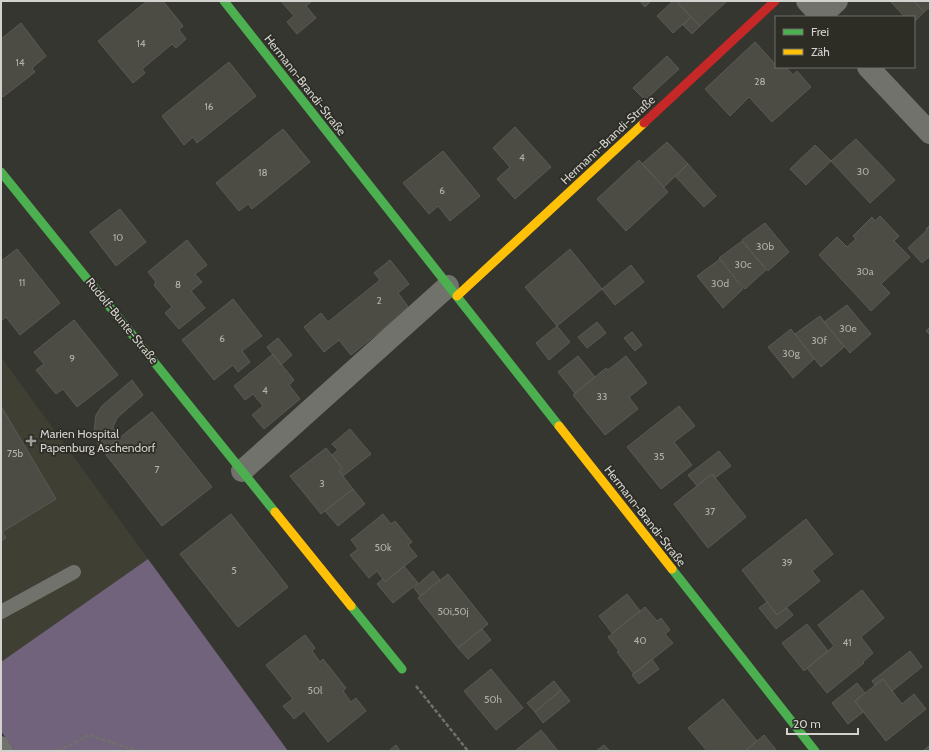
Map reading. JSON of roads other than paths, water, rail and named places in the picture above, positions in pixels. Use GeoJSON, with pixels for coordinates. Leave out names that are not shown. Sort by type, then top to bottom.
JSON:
{"type":"FeatureCollection","features":[{"type":"Feature","properties":{"kind":"street","name":"Hermann-Brandi-Straße"},"geometry":{"type":"LineString","coordinates":[[224,1],[815,751]]}},
{"type":"Feature","properties":{"kind":"street","name":"Hermann-Brandi-Straße"},"geometry":{"type":"LineString","coordinates":[[452,291],[775,1]]}},
{"type":"Feature","properties":{"kind":"street"},"geometry":{"type":"LineString","coordinates":[[817,11],[837,1]]}},
{"type":"Feature","properties":{"kind":"street"},"geometry":{"type":"LineString","coordinates":[[869,68],[930,133]]}},
{"type":"Feature","properties":{"kind":"street","name":"Rudolf-Bunte-Straße"},"geometry":{"type":"LineString","coordinates":[[1,172],[402,669]]}},
{"type":"Feature","properties":{"kind":"street"},"geometry":{"type":"LineString","coordinates":[[242,470],[452,291]]}},
{"type":"Feature","properties":{"kind":"lane"},"geometry":{"type":"LineString","coordinates":[[1,612],[74,572]]}},
{"type":"Feature","properties":{"kind":"lane"},"geometry":{"type":"LineString","coordinates":[[1,743],[6,751]]}},
{"type":"Feature","properties":{"kind":"place","name":"Marien Hospital Papenburg Aschendorf"},"geometry":{"type":"Point","coordinates":[31,441]}}]}
